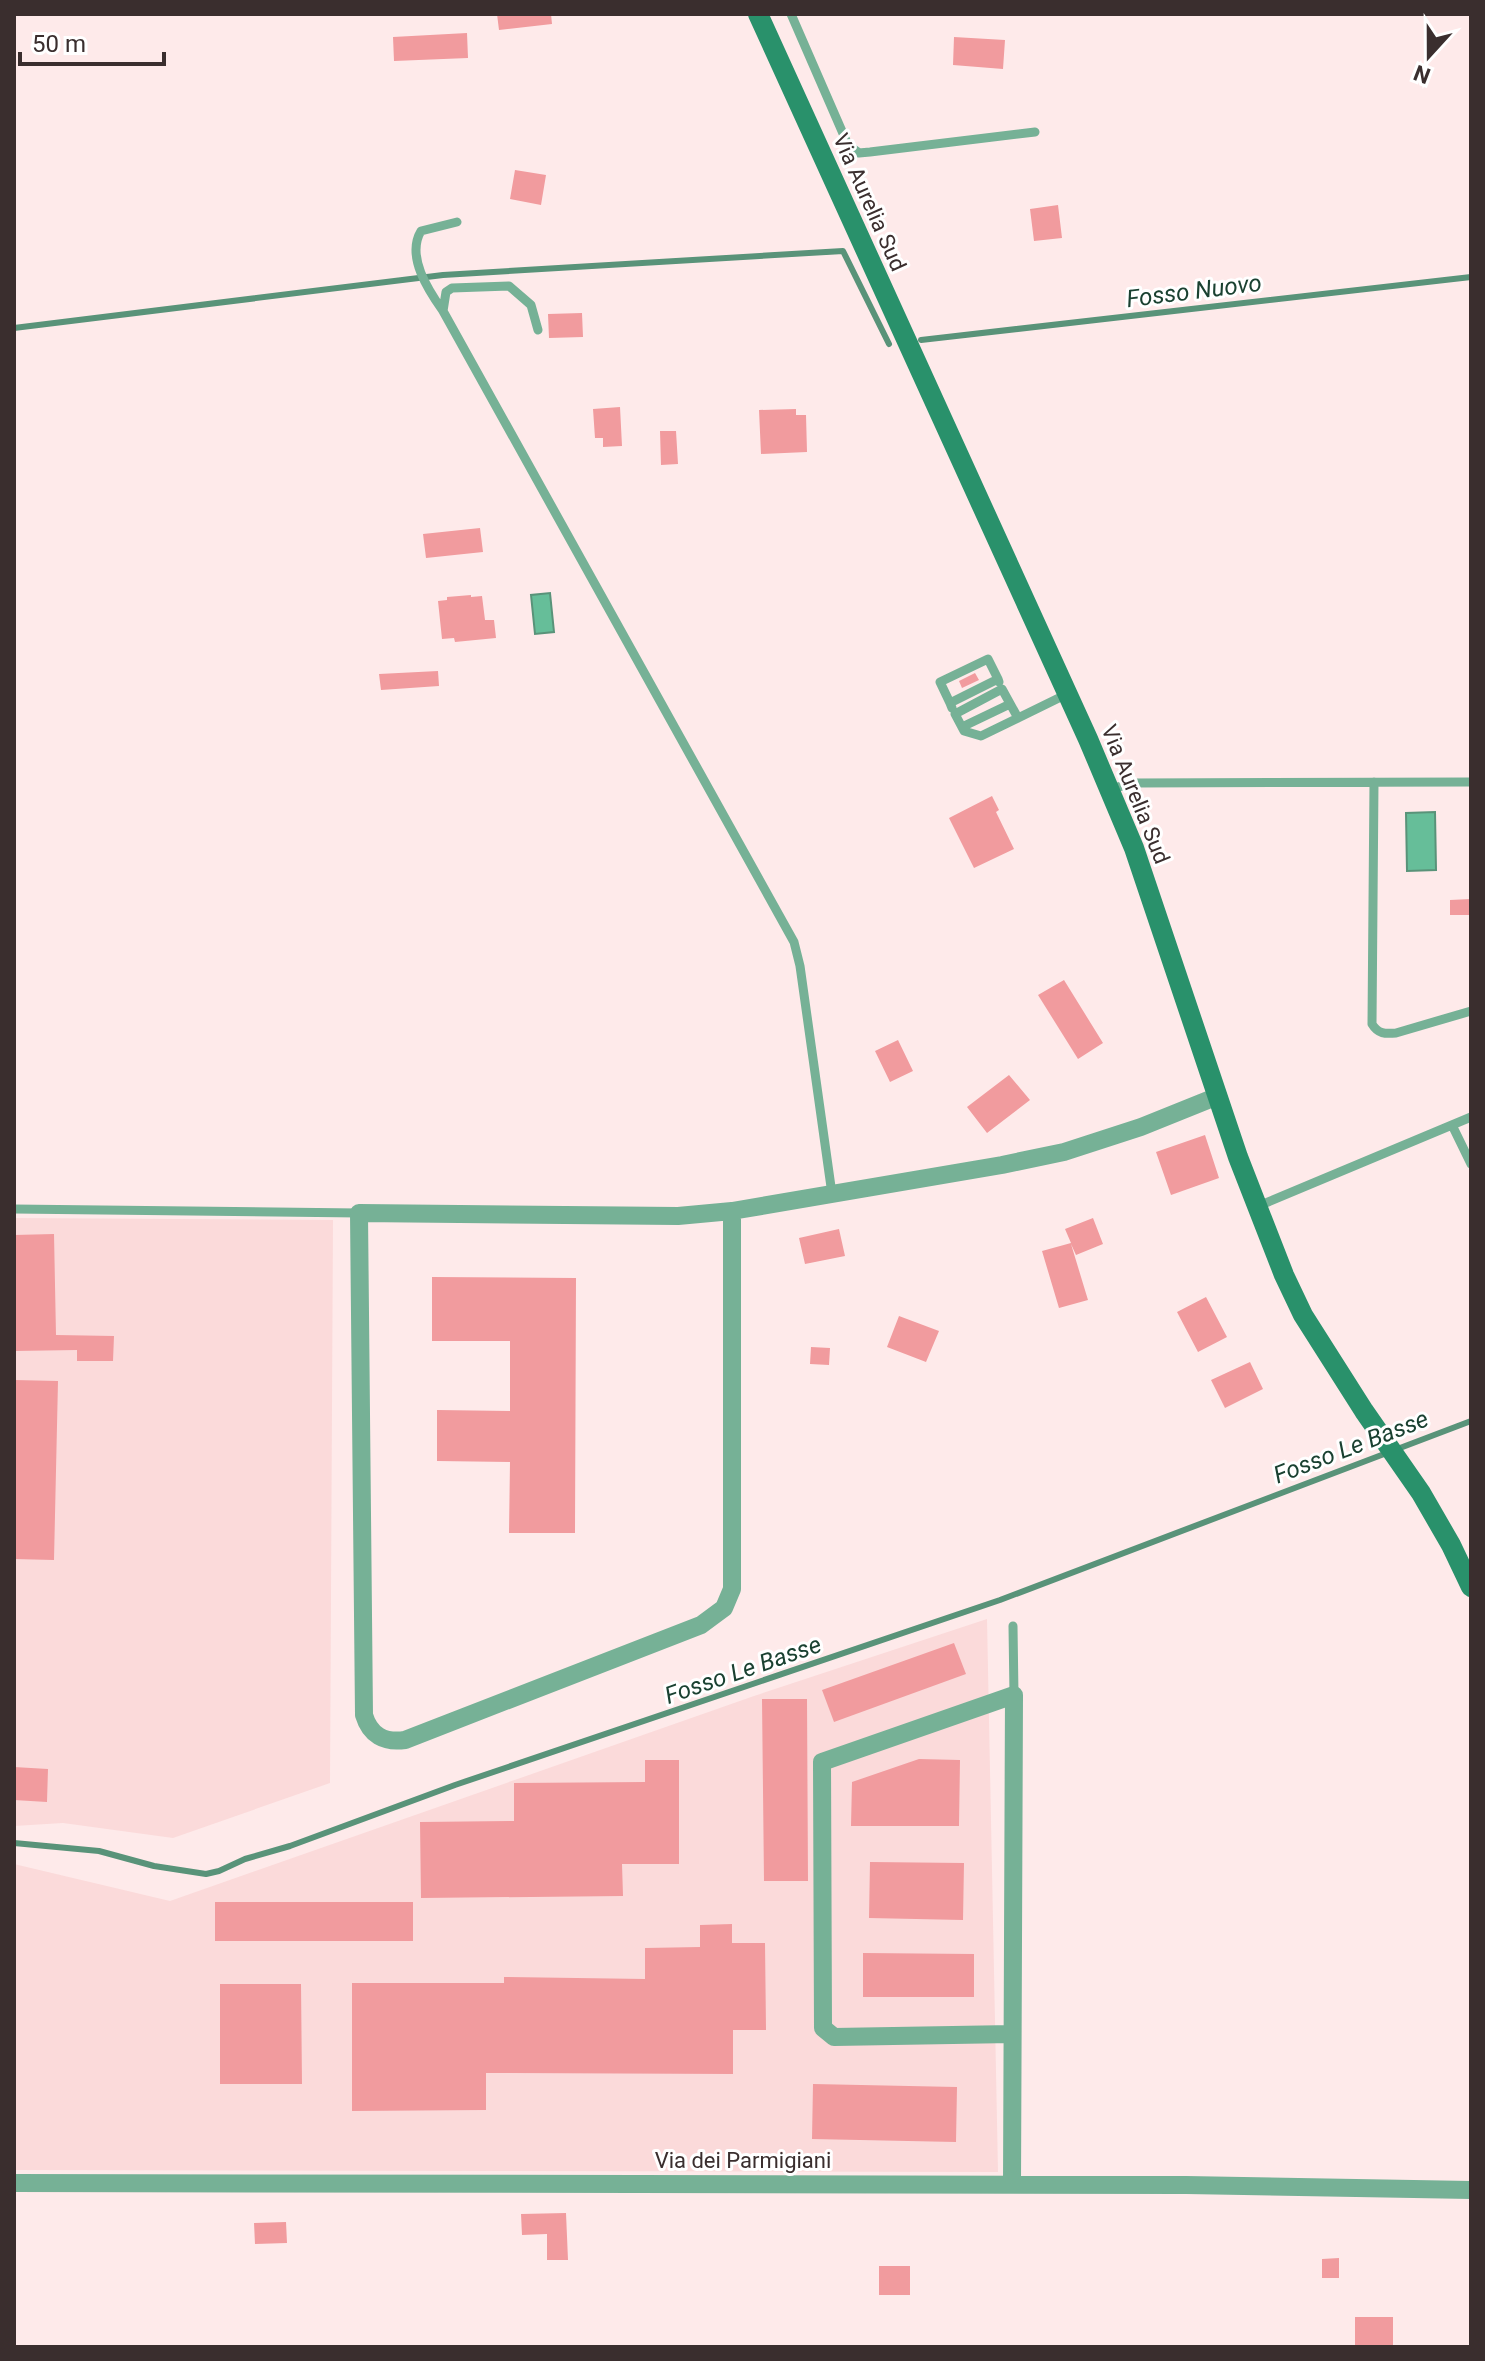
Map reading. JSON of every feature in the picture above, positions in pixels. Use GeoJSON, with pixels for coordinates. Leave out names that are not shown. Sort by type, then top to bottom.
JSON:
{"type":"FeatureCollection","features":[{"type":"Feature","properties":{"kind":"main road","name":"Via Aurelia Sud"},"geometry":{"type":"LineString","coordinates":[[758,14],[1134,848],[1256,1207],[1303,1315],[1421,1493],[1471,1587]]}},
{"type":"Feature","properties":{"kind":"street"},"geometry":{"type":"LineString","coordinates":[[732,1211],[732,1589],[724,1608],[701,1625],[396,1741],[379,1737],[372,1731],[364,1715],[359,1213],[678,1216],[732,1211],[1064,1152],[1141,1127],[1218,1096]]}},
{"type":"Feature","properties":{"kind":"street"},"geometry":{"type":"LineString","coordinates":[[1012,2034],[834,2037],[823,2028],[822,1762],[1014,1695],[1012,2184]]}},
{"type":"Feature","properties":{"kind":"street","name":"Via dei Parmigiani"},"geometry":{"type":"LineString","coordinates":[[14,2183],[1012,2184],[1471,2190]]}},
{"type":"Feature","properties":{"kind":"lane"},"geometry":{"type":"LineString","coordinates":[[791,14],[848,145],[853,150],[870,152],[1035,132]]}},
{"type":"Feature","properties":{"kind":"lane"},"geometry":{"type":"LineString","coordinates":[[457,222],[421,231],[416,240],[415,251],[425,283],[794,942],[832,1194]]}},
{"type":"Feature","properties":{"kind":"lane"},"geometry":{"type":"LineString","coordinates":[[443,311],[446,292],[452,288],[509,286],[531,305],[538,330]]}},
{"type":"Feature","properties":{"kind":"lane"},"geometry":{"type":"LineString","coordinates":[[1018,718],[988,659],[940,682],[962,727],[972,735],[981,736],[1018,718],[1067,694]]}},
{"type":"Feature","properties":{"kind":"lane"},"geometry":{"type":"LineString","coordinates":[[950,703],[1000,684]]}},
{"type":"Feature","properties":{"kind":"lane"},"geometry":{"type":"LineString","coordinates":[[955,714],[1000,684]]}},
{"type":"Feature","properties":{"kind":"lane"},"geometry":{"type":"LineString","coordinates":[[962,727],[1010,704]]}},
{"type":"Feature","properties":{"kind":"lane"},"geometry":{"type":"LineString","coordinates":[[1374,782],[1372,1024],[1384,1034],[1396,1033],[1471,1011]]}},
{"type":"Feature","properties":{"kind":"lane"},"geometry":{"type":"LineString","coordinates":[[1109,789],[1136,783],[1471,782]]}},
{"type":"Feature","properties":{"kind":"lane"},"geometry":{"type":"LineString","coordinates":[[1256,1207],[1471,1117]]}},
{"type":"Feature","properties":{"kind":"lane"},"geometry":{"type":"LineString","coordinates":[[1452,1125],[1471,1164]]}},
{"type":"Feature","properties":{"kind":"lane"},"geometry":{"type":"LineString","coordinates":[[14,1209],[359,1213]]}},
{"type":"Feature","properties":{"kind":"lane"},"geometry":{"type":"LineString","coordinates":[[1013,1626],[1014,1695]]}},
{"type":"Feature","properties":{"kind":"shaded area"},"geometry":{"type":"Polygon","coordinates":[[[550,593],[554,632],[535,634],[531,595],[550,593]]]}},
{"type":"Feature","properties":{"kind":"shaded area"},"geometry":{"type":"Polygon","coordinates":[[[1435,812],[1436,870],[1407,871],[1406,813],[1435,812]]]}},
{"type":"Feature","properties":{"kind":"shaded area"},"geometry":{"type":"Polygon","coordinates":[[[14,1218],[333,1220],[330,1783],[173,1838],[63,1823],[14,1826],[14,1218]]]}},
{"type":"Feature","properties":{"kind":"shaded area"},"geometry":{"type":"Polygon","coordinates":[[[987,1619],[998,2172],[14,2170],[14,1864],[170,1901],[754,1696],[987,1619]]]}},
{"type":"Feature","properties":{"kind":"building"},"geometry":{"type":"Polygon","coordinates":[[[497,14],[551,14],[552,24],[499,30],[497,14]]]}},
{"type":"Feature","properties":{"kind":"building"},"geometry":{"type":"Polygon","coordinates":[[[467,33],[468,58],[394,61],[393,37],[467,33]]]}},
{"type":"Feature","properties":{"kind":"building"},"geometry":{"type":"Polygon","coordinates":[[[954,37],[1005,40],[1003,69],[953,65],[954,37]]]}},
{"type":"Feature","properties":{"kind":"building"},"geometry":{"type":"Polygon","coordinates":[[[515,170],[546,175],[541,205],[510,199],[515,170]]]}},
{"type":"Feature","properties":{"kind":"building"},"geometry":{"type":"Polygon","coordinates":[[[1058,205],[1062,238],[1034,241],[1030,209],[1058,205]]]}},
{"type":"Feature","properties":{"kind":"building"},"geometry":{"type":"Polygon","coordinates":[[[582,313],[583,337],[549,338],[548,314],[582,313]]]}},
{"type":"Feature","properties":{"kind":"building"},"geometry":{"type":"Polygon","coordinates":[[[620,407],[622,446],[603,447],[603,438],[595,438],[593,409],[620,407]]]}},
{"type":"Feature","properties":{"kind":"building"},"geometry":{"type":"Polygon","coordinates":[[[796,409],[796,415],[806,415],[807,452],[761,454],[759,410],[796,409]]]}},
{"type":"Feature","properties":{"kind":"building"},"geometry":{"type":"Polygon","coordinates":[[[660,431],[676,431],[678,464],[661,465],[660,431]]]}},
{"type":"Feature","properties":{"kind":"building"},"geometry":{"type":"Polygon","coordinates":[[[480,528],[483,552],[426,558],[423,534],[480,528]]]}},
{"type":"Feature","properties":{"kind":"building"},"geometry":{"type":"Polygon","coordinates":[[[482,596],[485,620],[494,620],[496,638],[455,642],[454,638],[442,639],[438,601],[482,596]]]}},
{"type":"Feature","properties":{"kind":"building"},"geometry":{"type":"Polygon","coordinates":[[[438,671],[439,686],[381,690],[379,674],[438,671]]]}},
{"type":"Feature","properties":{"kind":"building"},"geometry":{"type":"Polygon","coordinates":[[[975,673],[979,680],[962,688],[959,681],[975,673]]]}},
{"type":"Feature","properties":{"kind":"building"},"geometry":{"type":"Polygon","coordinates":[[[992,796],[999,810],[996,812],[1014,849],[974,868],[949,818],[992,796]]]}},
{"type":"Feature","properties":{"kind":"building"},"geometry":{"type":"Polygon","coordinates":[[[1471,899],[1471,915],[1450,915],[1450,900],[1471,899]]]}},
{"type":"Feature","properties":{"kind":"building"},"geometry":{"type":"Polygon","coordinates":[[[1064,980],[1103,1043],[1078,1059],[1038,995],[1064,980]]]}},
{"type":"Feature","properties":{"kind":"building"},"geometry":{"type":"Polygon","coordinates":[[[898,1040],[913,1071],[890,1082],[875,1051],[898,1040]]]}},
{"type":"Feature","properties":{"kind":"building"},"geometry":{"type":"Polygon","coordinates":[[[1009,1075],[1030,1100],[987,1133],[967,1107],[1009,1075]]]}},
{"type":"Feature","properties":{"kind":"building"},"geometry":{"type":"Polygon","coordinates":[[[1205,1135],[1219,1178],[1171,1195],[1156,1152],[1205,1135]]]}},
{"type":"Feature","properties":{"kind":"building"},"geometry":{"type":"Polygon","coordinates":[[[1093,1218],[1103,1244],[1076,1255],[1071,1244],[1088,1300],[1059,1308],[1042,1251],[1071,1243],[1065,1229],[1093,1218]]]}},
{"type":"Feature","properties":{"kind":"building"},"geometry":{"type":"Polygon","coordinates":[[[839,1229],[845,1256],[805,1264],[799,1238],[839,1229]]]}},
{"type":"Feature","properties":{"kind":"building"},"geometry":{"type":"Polygon","coordinates":[[[54,1234],[56,1335],[114,1336],[113,1361],[77,1361],[77,1350],[14,1351],[14,1235],[54,1234]]]}},
{"type":"Feature","properties":{"kind":"building"},"geometry":{"type":"Polygon","coordinates":[[[432,1277],[576,1278],[575,1533],[509,1533],[510,1462],[437,1461],[437,1410],[510,1411],[510,1341],[432,1341],[432,1277]]]}},
{"type":"Feature","properties":{"kind":"building"},"geometry":{"type":"Polygon","coordinates":[[[1206,1297],[1227,1337],[1198,1352],[1177,1312],[1206,1297]]]}},
{"type":"Feature","properties":{"kind":"building"},"geometry":{"type":"Polygon","coordinates":[[[899,1316],[939,1331],[926,1362],[887,1347],[899,1316]]]}},
{"type":"Feature","properties":{"kind":"building"},"geometry":{"type":"Polygon","coordinates":[[[811,1347],[830,1348],[829,1365],[810,1364],[811,1347]]]}},
{"type":"Feature","properties":{"kind":"building"},"geometry":{"type":"Polygon","coordinates":[[[1250,1362],[1263,1389],[1225,1408],[1211,1380],[1250,1362]]]}},
{"type":"Feature","properties":{"kind":"building"},"geometry":{"type":"Polygon","coordinates":[[[14,1380],[58,1381],[54,1560],[14,1559],[14,1380]]]}},
{"type":"Feature","properties":{"kind":"building"},"geometry":{"type":"Polygon","coordinates":[[[954,1643],[966,1674],[834,1722],[822,1690],[954,1643]]]}},
{"type":"Feature","properties":{"kind":"building"},"geometry":{"type":"Polygon","coordinates":[[[762,1699],[807,1699],[808,1881],[764,1881],[762,1699]]]}},
{"type":"Feature","properties":{"kind":"building"},"geometry":{"type":"Polygon","coordinates":[[[919,1759],[960,1760],[959,1826],[851,1826],[852,1782],[919,1759]]]}},
{"type":"Feature","properties":{"kind":"building"},"geometry":{"type":"Polygon","coordinates":[[[645,1760],[679,1760],[679,1864],[622,1864],[623,1896],[421,1898],[420,1822],[514,1821],[514,1783],[645,1782],[645,1760]]]}},
{"type":"Feature","properties":{"kind":"building"},"geometry":{"type":"Polygon","coordinates":[[[14,1767],[48,1769],[47,1802],[14,1800],[14,1767]]]}},
{"type":"Feature","properties":{"kind":"building"},"geometry":{"type":"Polygon","coordinates":[[[870,1862],[964,1863],[963,1920],[869,1918],[870,1862]]]}},
{"type":"Feature","properties":{"kind":"building"},"geometry":{"type":"Polygon","coordinates":[[[215,1902],[413,1902],[413,1941],[215,1941],[215,1902]]]}},
{"type":"Feature","properties":{"kind":"building"},"geometry":{"type":"Polygon","coordinates":[[[732,1924],[732,1943],[765,1943],[766,2030],[733,2030],[733,2074],[486,2073],[486,2110],[352,2111],[352,1983],[504,1983],[504,1977],[645,1979],[645,1948],[700,1947],[700,1925],[732,1924]]]}},
{"type":"Feature","properties":{"kind":"building"},"geometry":{"type":"Polygon","coordinates":[[[863,1953],[974,1954],[974,1997],[863,1997],[863,1953]]]}},
{"type":"Feature","properties":{"kind":"building"},"geometry":{"type":"Polygon","coordinates":[[[220,1984],[301,1984],[302,2084],[220,2084],[220,1984]]]}},
{"type":"Feature","properties":{"kind":"building"},"geometry":{"type":"Polygon","coordinates":[[[813,2084],[957,2087],[956,2142],[812,2139],[813,2084]]]}},
{"type":"Feature","properties":{"kind":"building"},"geometry":{"type":"Polygon","coordinates":[[[566,2213],[568,2260],[547,2260],[547,2234],[522,2235],[521,2214],[566,2213]]]}},
{"type":"Feature","properties":{"kind":"building"},"geometry":{"type":"Polygon","coordinates":[[[286,2222],[287,2243],[255,2244],[254,2223],[286,2222]]]}},
{"type":"Feature","properties":{"kind":"building"},"geometry":{"type":"Polygon","coordinates":[[[1339,2258],[1339,2278],[1322,2278],[1322,2259],[1339,2258]]]}},
{"type":"Feature","properties":{"kind":"building"},"geometry":{"type":"Polygon","coordinates":[[[879,2266],[910,2266],[910,2295],[879,2295],[879,2266]]]}},
{"type":"Feature","properties":{"kind":"building"},"geometry":{"type":"Polygon","coordinates":[[[1355,2317],[1393,2317],[1393,2345],[1355,2346],[1355,2317]]]}},
{"type":"Feature","properties":{"kind":"waterway"},"geometry":{"type":"LineString","coordinates":[[14,328],[443,275],[843,251],[889,344]]}},
{"type":"Feature","properties":{"kind":"waterway","name":"Fosso Nuovo"},"geometry":{"type":"LineString","coordinates":[[921,340],[1471,277]]}},
{"type":"Feature","properties":{"kind":"waterway","name":"Fosso Le Basse"},"geometry":{"type":"LineString","coordinates":[[14,1843],[99,1851],[154,1866],[206,1874],[219,1871],[455,1785],[1000,1600],[1471,1421]]}}]}
